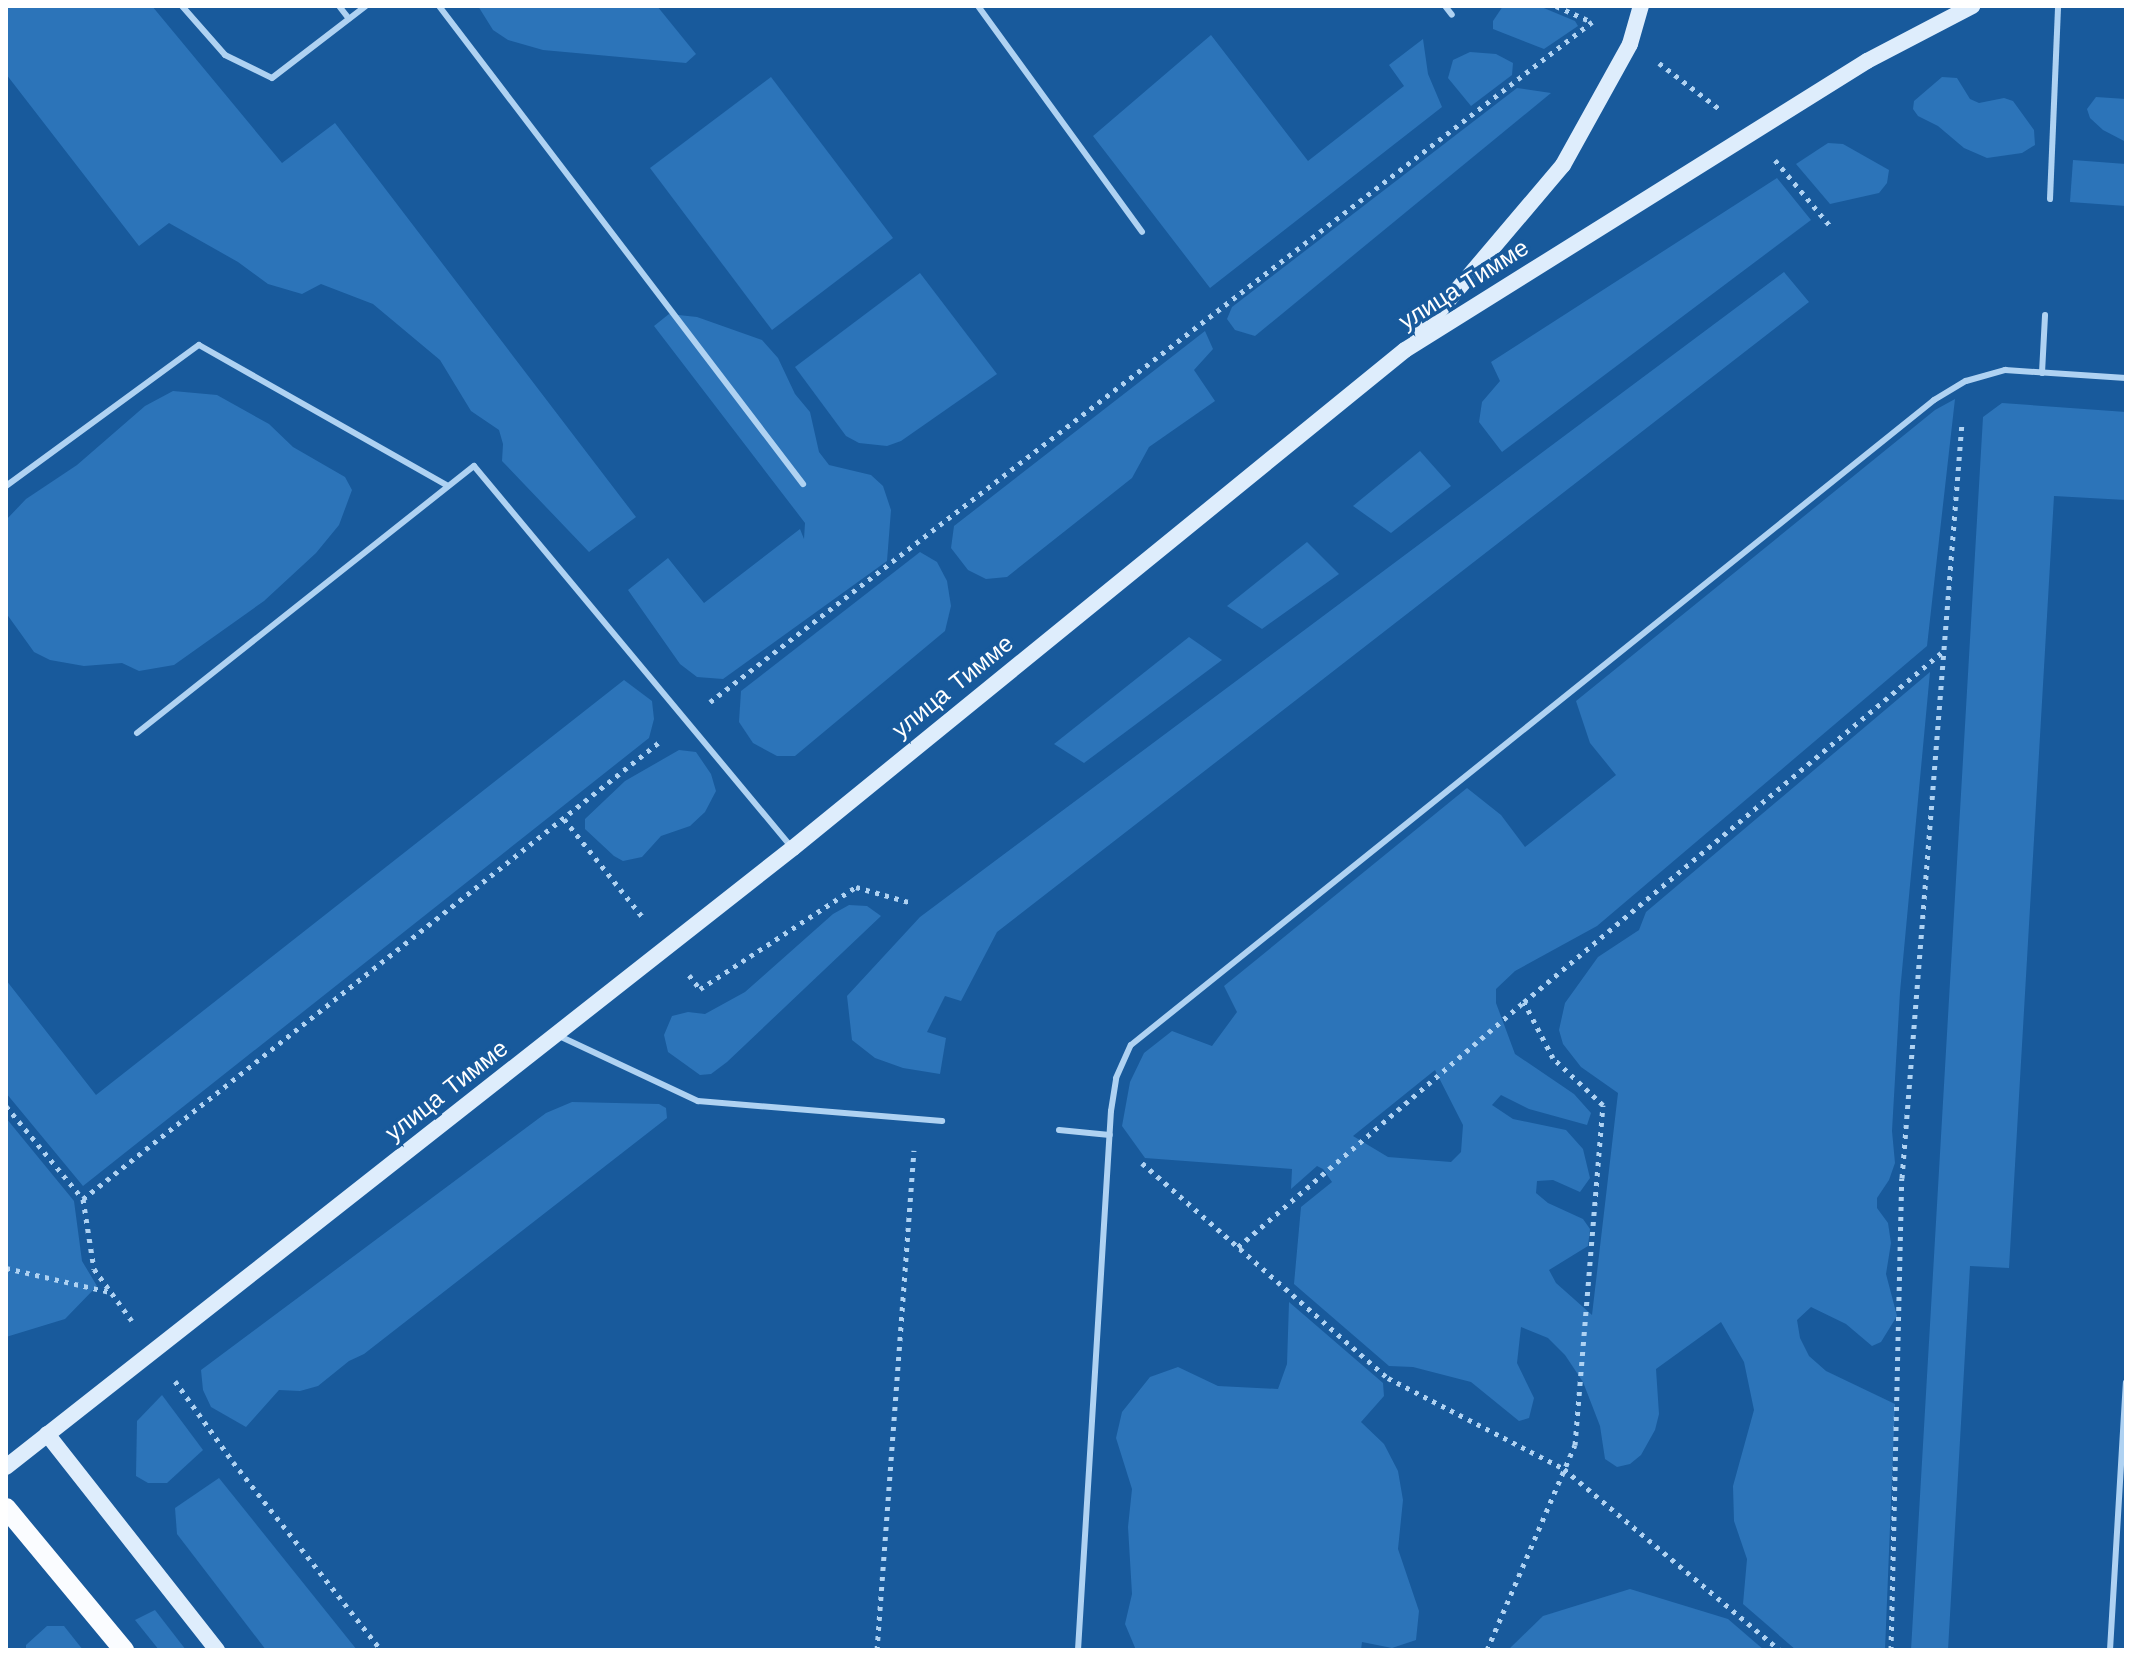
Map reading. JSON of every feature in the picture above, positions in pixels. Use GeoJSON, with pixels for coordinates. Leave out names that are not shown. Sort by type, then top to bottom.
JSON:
{"type":"FeatureCollection","features":[{"type":"Feature","properties":{"kind":"main road"},"geometry":{"type":"LineString","coordinates":[[1405,350],[1563,165],[1597,110],[1630,44],[1641,6]]}},
{"type":"Feature","properties":{"kind":"main road","name":"улица Тимме"},"geometry":{"type":"LineString","coordinates":[[6,1467],[793,848],[1405,350],[1867,61],[1972,6]]}},
{"type":"Feature","properties":{"kind":"main road"},"geometry":{"type":"LineString","coordinates":[[47,1434],[217,1650]]}},
{"type":"Feature","properties":{"kind":"main road"},"geometry":{"type":"LineString","coordinates":[[6,1508],[124,1650]]}},
{"type":"Feature","properties":{"kind":"lane"},"geometry":{"type":"LineString","coordinates":[[182,6],[225,55],[272,78],[366,6]]}},
{"type":"Feature","properties":{"kind":"lane"},"geometry":{"type":"LineString","coordinates":[[339,6],[349,19]]}},
{"type":"Feature","properties":{"kind":"lane"},"geometry":{"type":"LineString","coordinates":[[439,6],[803,484]]}},
{"type":"Feature","properties":{"kind":"lane"},"geometry":{"type":"LineString","coordinates":[[978,6],[1142,232]]}},
{"type":"Feature","properties":{"kind":"lane"},"geometry":{"type":"LineString","coordinates":[[1445,6],[1452,15]]}},
{"type":"Feature","properties":{"kind":"lane"},"geometry":{"type":"LineString","coordinates":[[2050,199],[2058,6]]}},
{"type":"Feature","properties":{"kind":"lane"},"geometry":{"type":"LineString","coordinates":[[2042,373],[2045,315]]}},
{"type":"Feature","properties":{"kind":"lane"},"geometry":{"type":"LineString","coordinates":[[6,486],[199,345],[448,486]]}},
{"type":"Feature","properties":{"kind":"lane"},"geometry":{"type":"LineString","coordinates":[[1078,1650],[1110,1135],[1116,1078],[1131,1045],[1934,400],[1966,381],[2005,370],[2126,378]]}},
{"type":"Feature","properties":{"kind":"lane"},"geometry":{"type":"LineString","coordinates":[[137,733],[474,466],[793,848]]}},
{"type":"Feature","properties":{"kind":"lane"},"geometry":{"type":"LineString","coordinates":[[556,1035],[698,1101],[942,1121]]}},
{"type":"Feature","properties":{"kind":"lane"},"geometry":{"type":"LineString","coordinates":[[1059,1130],[1110,1135]]}},
{"type":"Feature","properties":{"kind":"lane"},"geometry":{"type":"LineString","coordinates":[[2110,1650],[2126,1382]]}},
{"type":"Feature","properties":{"kind":"path"},"geometry":{"type":"LineString","coordinates":[[1556,6],[1630,44],[1752,133],[1831,227]]}},
{"type":"Feature","properties":{"kind":"path"},"geometry":{"type":"LineString","coordinates":[[83,1199],[686,721],[1592,22]]}},
{"type":"Feature","properties":{"kind":"path"},"geometry":{"type":"LineString","coordinates":[[1891,1650],[1902,1178],[1941,652],[1966,381]]}},
{"type":"Feature","properties":{"kind":"path"},"geometry":{"type":"LineString","coordinates":[[1238,1247],[1941,652]]}},
{"type":"Feature","properties":{"kind":"path"},"geometry":{"type":"LineString","coordinates":[[1487,1650],[1575,1445],[1603,1105],[1553,1058],[1524,1002]]}},
{"type":"Feature","properties":{"kind":"path"},"geometry":{"type":"LineString","coordinates":[[6,1106],[83,1199],[94,1269]]}},
{"type":"Feature","properties":{"kind":"path"},"geometry":{"type":"LineString","coordinates":[[877,1650],[917,1121]]}},
{"type":"Feature","properties":{"kind":"path"},"geometry":{"type":"LineString","coordinates":[[1110,1135],[1388,1378],[1564,1469],[1780,1650]]}},
{"type":"Feature","properties":{"kind":"path"},"geometry":{"type":"LineString","coordinates":[[6,1268],[111,1292]]}},
{"type":"Feature","properties":{"kind":"path"},"geometry":{"type":"LineString","coordinates":[[233,1462],[381,1650]]}},
{"type":"Feature","properties":{"kind":"shaded area"},"geometry":{"type":"Polygon","coordinates":[[[6,6],[152,6],[282,163],[335,123],[636,517],[589,552],[502,461],[503,444],[499,430],[471,411],[440,360],[373,304],[321,284],[302,294],[268,284],[238,262],[169,223],[139,246],[6,74],[6,6]]]}},
{"type":"Feature","properties":{"kind":"shaded area"},"geometry":{"type":"Polygon","coordinates":[[[478,6],[657,6],[696,54],[686,63],[543,50],[508,40],[493,30],[478,6]]]}},
{"type":"Feature","properties":{"kind":"shaded area"},"geometry":{"type":"Polygon","coordinates":[[[1503,6],[1539,6],[1575,21],[1578,26],[1544,49],[1493,29],[1493,21],[1503,6]]]}},
{"type":"Feature","properties":{"kind":"shaded area"},"geometry":{"type":"Polygon","coordinates":[[[1211,35],[1308,161],[1404,86],[1389,65],[1423,39],[1428,74],[1442,107],[1210,288],[1093,136],[1211,35]]]}},
{"type":"Feature","properties":{"kind":"shaded area"},"geometry":{"type":"Polygon","coordinates":[[[1470,52],[1496,54],[1513,63],[1512,75],[1471,106],[1448,78],[1453,60],[1470,52]]]}},
{"type":"Feature","properties":{"kind":"shaded area"},"geometry":{"type":"Polygon","coordinates":[[[771,77],[893,238],[772,330],[650,168],[771,77]]]}},
{"type":"Feature","properties":{"kind":"shaded area"},"geometry":{"type":"Polygon","coordinates":[[[1942,77],[1957,78],[1970,99],[1979,103],[2004,98],[2013,101],[2034,130],[2035,145],[2022,153],[1987,158],[1964,148],[1938,126],[1918,116],[1913,109],[1914,101],[1942,77]]]}},
{"type":"Feature","properties":{"kind":"shaded area"},"geometry":{"type":"Polygon","coordinates":[[[1517,88],[1551,93],[1255,336],[1235,330],[1227,319],[1232,307],[1517,88]]]}},
{"type":"Feature","properties":{"kind":"shaded area"},"geometry":{"type":"Polygon","coordinates":[[[2096,97],[2126,99],[2126,142],[2103,130],[2090,118],[2087,109],[2096,97]]]}},
{"type":"Feature","properties":{"kind":"shaded area"},"geometry":{"type":"Polygon","coordinates":[[[1828,143],[1843,144],[1889,170],[1887,183],[1879,193],[1830,204],[1796,164],[1828,143]]]}},
{"type":"Feature","properties":{"kind":"shaded area"},"geometry":{"type":"Polygon","coordinates":[[[2073,160],[2126,164],[2126,206],[2070,202],[2073,160]]]}},
{"type":"Feature","properties":{"kind":"shaded area"},"geometry":{"type":"Polygon","coordinates":[[[1777,178],[1811,220],[1502,452],[1479,422],[1482,402],[1500,381],[1491,362],[1777,178]]]}},
{"type":"Feature","properties":{"kind":"shaded area"},"geometry":{"type":"Polygon","coordinates":[[[1784,272],[1809,302],[997,932],[961,1001],[945,996],[927,1032],[946,1038],[940,1074],[903,1068],[875,1058],[852,1040],[847,996],[920,917],[1784,272]]]}},
{"type":"Feature","properties":{"kind":"shaded area"},"geometry":{"type":"Polygon","coordinates":[[[920,273],[997,374],[901,441],[887,446],[859,443],[846,436],[795,367],[920,273]]]}},
{"type":"Feature","properties":{"kind":"shaded area"},"geometry":{"type":"Polygon","coordinates":[[[669,314],[697,317],[762,340],[778,358],[795,394],[810,412],[819,452],[829,465],[871,475],[883,486],[891,510],[887,561],[723,679],[697,677],[680,664],[628,590],[668,558],[704,603],[800,529],[804,539],[805,523],[654,326],[669,314]]]}},
{"type":"Feature","properties":{"kind":"shaded area"},"geometry":{"type":"Polygon","coordinates":[[[1205,331],[1213,349],[1194,370],[1215,401],[1149,447],[1132,478],[1007,577],[986,579],[968,570],[951,548],[954,526],[1205,331]]]}},
{"type":"Feature","properties":{"kind":"shaded area"},"geometry":{"type":"Polygon","coordinates":[[[173,391],[217,395],[269,424],[293,447],[345,477],[352,490],[339,525],[316,553],[264,601],[174,665],[139,671],[122,663],[84,666],[50,660],[34,652],[6,613],[6,520],[26,499],[77,465],[145,406],[173,391]]]}},
{"type":"Feature","properties":{"kind":"shaded area"},"geometry":{"type":"Polygon","coordinates":[[[1955,399],[1927,646],[1597,926],[1515,971],[1496,989],[1496,1003],[1515,1054],[1574,1094],[1591,1113],[1587,1125],[1529,1109],[1501,1095],[1492,1105],[1513,1119],[1566,1130],[1583,1149],[1590,1178],[1580,1192],[1553,1180],[1537,1181],[1536,1193],[1548,1203],[1583,1219],[1590,1229],[1588,1246],[1549,1270],[1556,1283],[1592,1315],[1618,1093],[1581,1067],[1563,1044],[1559,1030],[1565,1003],[1598,957],[1639,930],[1646,912],[1930,672],[1900,992],[1892,1131],[1895,1163],[1889,1180],[1877,1198],[1877,1208],[1888,1223],[1891,1243],[1886,1274],[1897,1316],[1881,1342],[1872,1346],[1846,1324],[1811,1307],[1797,1320],[1800,1338],[1809,1356],[1826,1371],[1895,1404],[1885,1650],[1796,1650],[1743,1604],[1747,1559],[1734,1521],[1733,1486],[1754,1410],[1744,1362],[1721,1322],[1656,1369],[1659,1414],[1655,1430],[1641,1455],[1630,1464],[1617,1467],[1605,1459],[1600,1426],[1583,1382],[1565,1355],[1548,1338],[1521,1327],[1517,1363],[1534,1398],[1529,1418],[1519,1421],[1471,1382],[1413,1367],[1389,1366],[1294,1284],[1301,1207],[1332,1182],[1323,1169],[1317,1166],[1291,1189],[1292,1169],[1145,1158],[1122,1126],[1130,1082],[1144,1053],[1172,1031],[1212,1046],[1237,1012],[1224,986],[1467,788],[1501,815],[1525,847],[1616,775],[1590,743],[1576,701],[1935,410],[1955,399]],[[1435,1070],[1353,1136],[1388,1157],[1451,1162],[1461,1152],[1463,1125],[1435,1070]]]}},
{"type":"Feature","properties":{"kind":"shaded area"},"geometry":{"type":"Polygon","coordinates":[[[2002,403],[2126,412],[2126,500],[2054,496],[2009,1268],[1970,1266],[1948,1650],[1911,1650],[1983,417],[2002,403]]]}},
{"type":"Feature","properties":{"kind":"shaded area"},"geometry":{"type":"Polygon","coordinates":[[[1420,451],[1451,486],[1391,533],[1353,506],[1420,451]]]}},
{"type":"Feature","properties":{"kind":"shaded area"},"geometry":{"type":"Polygon","coordinates":[[[1307,542],[1339,574],[1262,629],[1227,606],[1307,542]]]}},
{"type":"Feature","properties":{"kind":"shaded area"},"geometry":{"type":"Polygon","coordinates":[[[920,552],[937,562],[947,581],[951,606],[945,631],[795,756],[777,756],[753,743],[739,722],[741,691],[920,552]]]}},
{"type":"Feature","properties":{"kind":"shaded area"},"geometry":{"type":"Polygon","coordinates":[[[1189,637],[1222,660],[1084,763],[1054,744],[1189,637]]]}},
{"type":"Feature","properties":{"kind":"shaded area"},"geometry":{"type":"Polygon","coordinates":[[[624,680],[652,701],[654,719],[649,738],[83,1186],[6,1093],[6,980],[96,1095],[624,680]]]}},
{"type":"Feature","properties":{"kind":"shaded area"},"geometry":{"type":"Polygon","coordinates":[[[679,750],[696,752],[711,774],[716,791],[705,812],[690,826],[661,836],[642,857],[623,861],[614,856],[585,829],[585,819],[625,781],[679,750]]]}},
{"type":"Feature","properties":{"kind":"shaded area"},"geometry":{"type":"Polygon","coordinates":[[[849,905],[867,906],[881,916],[727,1062],[711,1074],[700,1075],[668,1052],[664,1035],[672,1016],[688,1012],[705,1014],[745,992],[833,914],[849,905]]]}},
{"type":"Feature","properties":{"kind":"shaded area"},"geometry":{"type":"Polygon","coordinates":[[[572,1102],[659,1104],[666,1108],[667,1118],[364,1354],[349,1361],[318,1386],[300,1391],[279,1390],[246,1427],[211,1407],[203,1390],[201,1370],[546,1113],[572,1102]]]}},
{"type":"Feature","properties":{"kind":"shaded area"},"geometry":{"type":"Polygon","coordinates":[[[6,1118],[74,1201],[82,1261],[97,1286],[65,1319],[6,1337],[6,1118]]]}},
{"type":"Feature","properties":{"kind":"shaded area"},"geometry":{"type":"Polygon","coordinates":[[[1289,1302],[1383,1383],[1384,1396],[1361,1422],[1384,1444],[1398,1471],[1403,1500],[1398,1549],[1419,1611],[1416,1640],[1392,1648],[1362,1642],[1361,1650],[1136,1650],[1125,1624],[1132,1594],[1128,1527],[1132,1489],[1116,1438],[1122,1412],[1150,1377],[1178,1367],[1218,1386],[1278,1389],[1287,1364],[1289,1302]]]}},
{"type":"Feature","properties":{"kind":"shaded area"},"geometry":{"type":"Polygon","coordinates":[[[162,1395],[203,1450],[167,1483],[148,1483],[136,1476],[137,1421],[162,1395]]]}},
{"type":"Feature","properties":{"kind":"shaded area"},"geometry":{"type":"Polygon","coordinates":[[[219,1478],[357,1650],[266,1650],[177,1534],[175,1508],[219,1478]]]}},
{"type":"Feature","properties":{"kind":"shaded area"},"geometry":{"type":"Polygon","coordinates":[[[1630,1589],[1728,1619],[1764,1650],[1508,1650],[1543,1616],[1630,1589]]]}},
{"type":"Feature","properties":{"kind":"shaded area"},"geometry":{"type":"Polygon","coordinates":[[[155,1610],[186,1650],[159,1650],[135,1620],[155,1610]]]}},
{"type":"Feature","properties":{"kind":"shaded area"},"geometry":{"type":"Polygon","coordinates":[[[47,1626],[64,1626],[83,1650],[26,1650],[26,1645],[47,1626]]]}}]}
